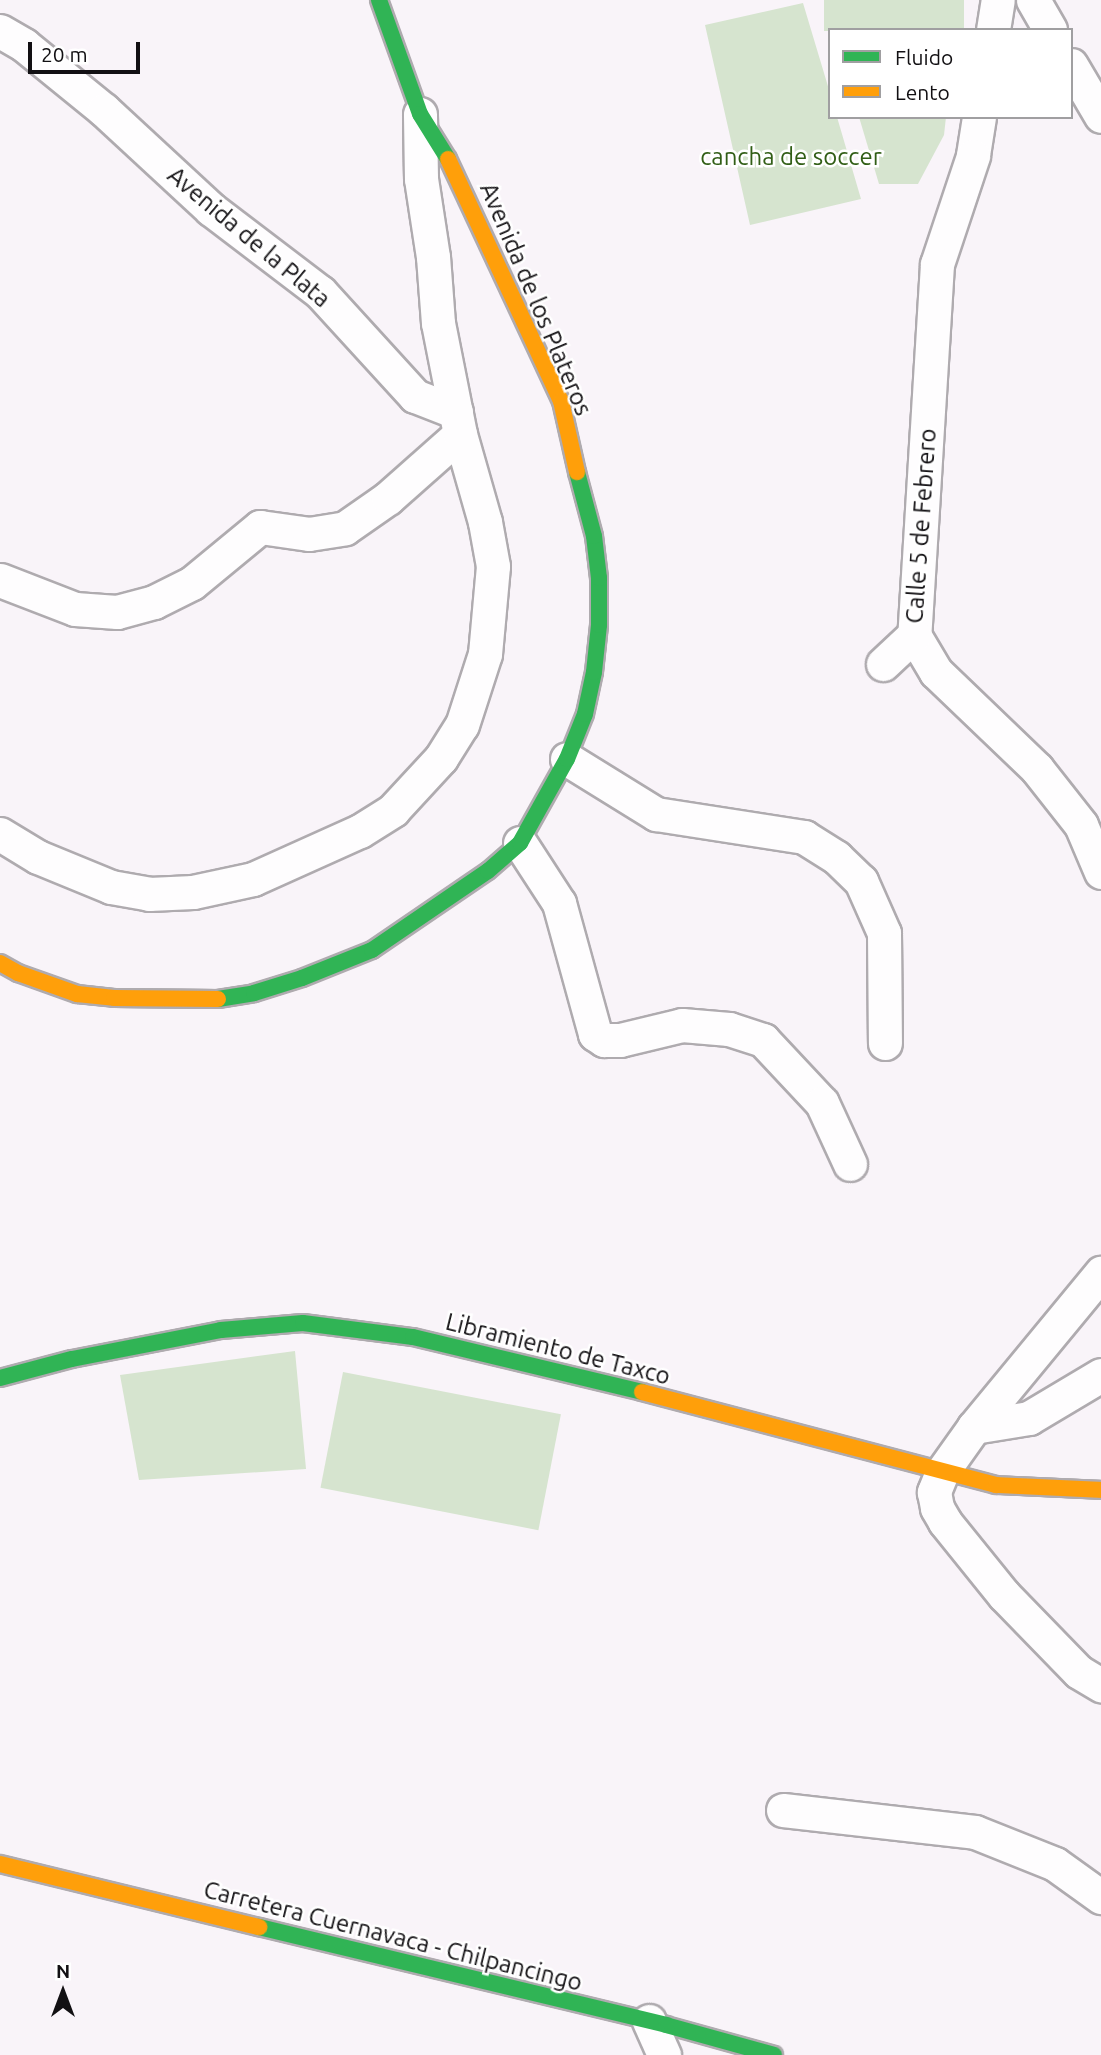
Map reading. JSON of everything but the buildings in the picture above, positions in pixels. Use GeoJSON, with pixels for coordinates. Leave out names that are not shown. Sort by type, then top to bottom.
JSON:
{"type":"FeatureCollection","features":[{"type":"Feature","properties":{"kind":"main road","name":"Avenida de los Plateros"},"geometry":{"type":"LineString","coordinates":[[0,963],[18,973],[77,994],[210,1000],[254,993],[302,978],[372,950],[449,900],[520,843],[567,759],[585,714],[594,672],[599,578],[594,536],[561,401],[456,172],[420,114],[379,0]]}},
{"type":"Feature","properties":{"kind":"main road","name":"Libramiento de Taxco"},"geometry":{"type":"LineString","coordinates":[[0,1378],[72,1359],[220,1330],[303,1323],[344,1327],[413,1337],[527,1362],[996,1485],[1101,1490]]}},
{"type":"Feature","properties":{"kind":"main road","name":"Carretera Cuernavaca - Chilpancingo"},"geometry":{"type":"LineString","coordinates":[[0,1864],[649,2021],[775,2055]]}},
{"type":"Feature","properties":{"kind":"street"},"geometry":{"type":"LineString","coordinates":[[993,28],[998,0]]}},
{"type":"Feature","properties":{"kind":"street"},"geometry":{"type":"LineString","coordinates":[[1033,0],[1049,28]]}},
{"type":"Feature","properties":{"kind":"street","name":"Avenida de la Plata"},"geometry":{"type":"LineString","coordinates":[[0,30],[23,45],[104,110],[211,209],[320,292],[415,396],[458,423]]}},
{"type":"Feature","properties":{"kind":"street"},"geometry":{"type":"LineString","coordinates":[[1073,68],[1101,116]]}},
{"type":"Feature","properties":{"kind":"street"},"geometry":{"type":"LineString","coordinates":[[0,834],[38,856],[111,887],[149,894],[193,892],[253,879],[360,831],[393,810],[440,758],[462,725],[485,654],[493,566],[485,522],[458,423],[438,323],[433,257],[421,179],[420,114]]}},
{"type":"Feature","properties":{"kind":"street","name":"Calle 5 de Febrero"},"geometry":{"type":"LineString","coordinates":[[979,119],[972,156],[937,264],[914,635],[936,672],[1037,769],[1081,825],[1101,872]]}},
{"type":"Feature","properties":{"kind":"street"},"geometry":{"type":"LineString","coordinates":[[0,580],[75,609],[117,612],[154,602],[192,583],[260,527],[309,534],[345,527],[388,498],[458,423]]}},
{"type":"Feature","properties":{"kind":"street"},"geometry":{"type":"LineString","coordinates":[[883,664],[914,635]]}},
{"type":"Feature","properties":{"kind":"street"},"geometry":{"type":"LineString","coordinates":[[567,759],[656,814],[804,837],[836,856],[861,881],[884,933],[885,1043]]}},
{"type":"Feature","properties":{"kind":"street"},"geometry":{"type":"LineString","coordinates":[[520,843],[559,903],[595,1034],[604,1040],[620,1040],[682,1025],[729,1029],[763,1040],[822,1103],[850,1164]]}},
{"type":"Feature","properties":{"kind":"street"},"geometry":{"type":"LineString","coordinates":[[1101,1273],[974,1427],[942,1472],[934,1492],[937,1508],[945,1522],[1004,1595],[1079,1672],[1101,1685]]}},
{"type":"Feature","properties":{"kind":"street"},"geometry":{"type":"LineString","coordinates":[[974,1427],[1029,1418],[1101,1375]]}},
{"type":"Feature","properties":{"kind":"street"},"geometry":{"type":"LineString","coordinates":[[783,1810],[975,1832],[1055,1864],[1101,1897]]}},
{"type":"Feature","properties":{"kind":"street"},"geometry":{"type":"LineString","coordinates":[[649,2021],[664,2055]]}},
{"type":"Feature","properties":{"kind":"green space"},"geometry":{"type":"Polygon","coordinates":[[[824,0],[964,0],[964,28],[828,28],[828,31],[824,31],[824,0]]]}},
{"type":"Feature","properties":{"kind":"green space","name":"cancha de soccer"},"geometry":{"type":"Polygon","coordinates":[[[803,3],[828,86],[828,119],[838,119],[861,199],[750,225],[705,25],[803,3]]]}},
{"type":"Feature","properties":{"kind":"green space"},"geometry":{"type":"Polygon","coordinates":[[[860,119],[946,119],[944,135],[918,184],[879,184],[860,119]]]}},
{"type":"Feature","properties":{"kind":"green space"},"geometry":{"type":"Polygon","coordinates":[[[295,1351],[306,1469],[139,1480],[120,1375],[295,1351]]]}},
{"type":"Feature","properties":{"kind":"green space"},"geometry":{"type":"Polygon","coordinates":[[[343,1372],[561,1414],[538,1530],[320,1488],[343,1372]]]}},
{"type":"Feature","properties":{"kind":"traffic: fast"},"geometry":{"type":"LineString","coordinates":[[379,0],[420,114],[448,159]]}},
{"type":"Feature","properties":{"kind":"traffic: fast"},"geometry":{"type":"LineString","coordinates":[[218,999],[254,993],[302,978],[372,950],[488,871],[520,843],[567,759],[585,714],[594,672],[599,625],[599,578],[594,536],[577,472]]}},
{"type":"Feature","properties":{"kind":"traffic: fast"},"geometry":{"type":"LineString","coordinates":[[0,1378],[72,1359],[221,1330],[303,1323],[413,1337],[642,1392]]}},
{"type":"Feature","properties":{"kind":"traffic: fast"},"geometry":{"type":"LineString","coordinates":[[259,1927],[666,2025],[774,2055]]}},
{"type":"Feature","properties":{"kind":"traffic: slow"},"geometry":{"type":"LineString","coordinates":[[448,159],[561,401],[577,472]]}},
{"type":"Feature","properties":{"kind":"traffic: slow"},"geometry":{"type":"LineString","coordinates":[[0,963],[18,973],[77,994],[114,998],[218,999]]}},
{"type":"Feature","properties":{"kind":"traffic: slow"},"geometry":{"type":"LineString","coordinates":[[642,1392],[996,1485],[1101,1490]]}},
{"type":"Feature","properties":{"kind":"traffic: slow"},"geometry":{"type":"LineString","coordinates":[[0,1864],[259,1927]]}}]}
